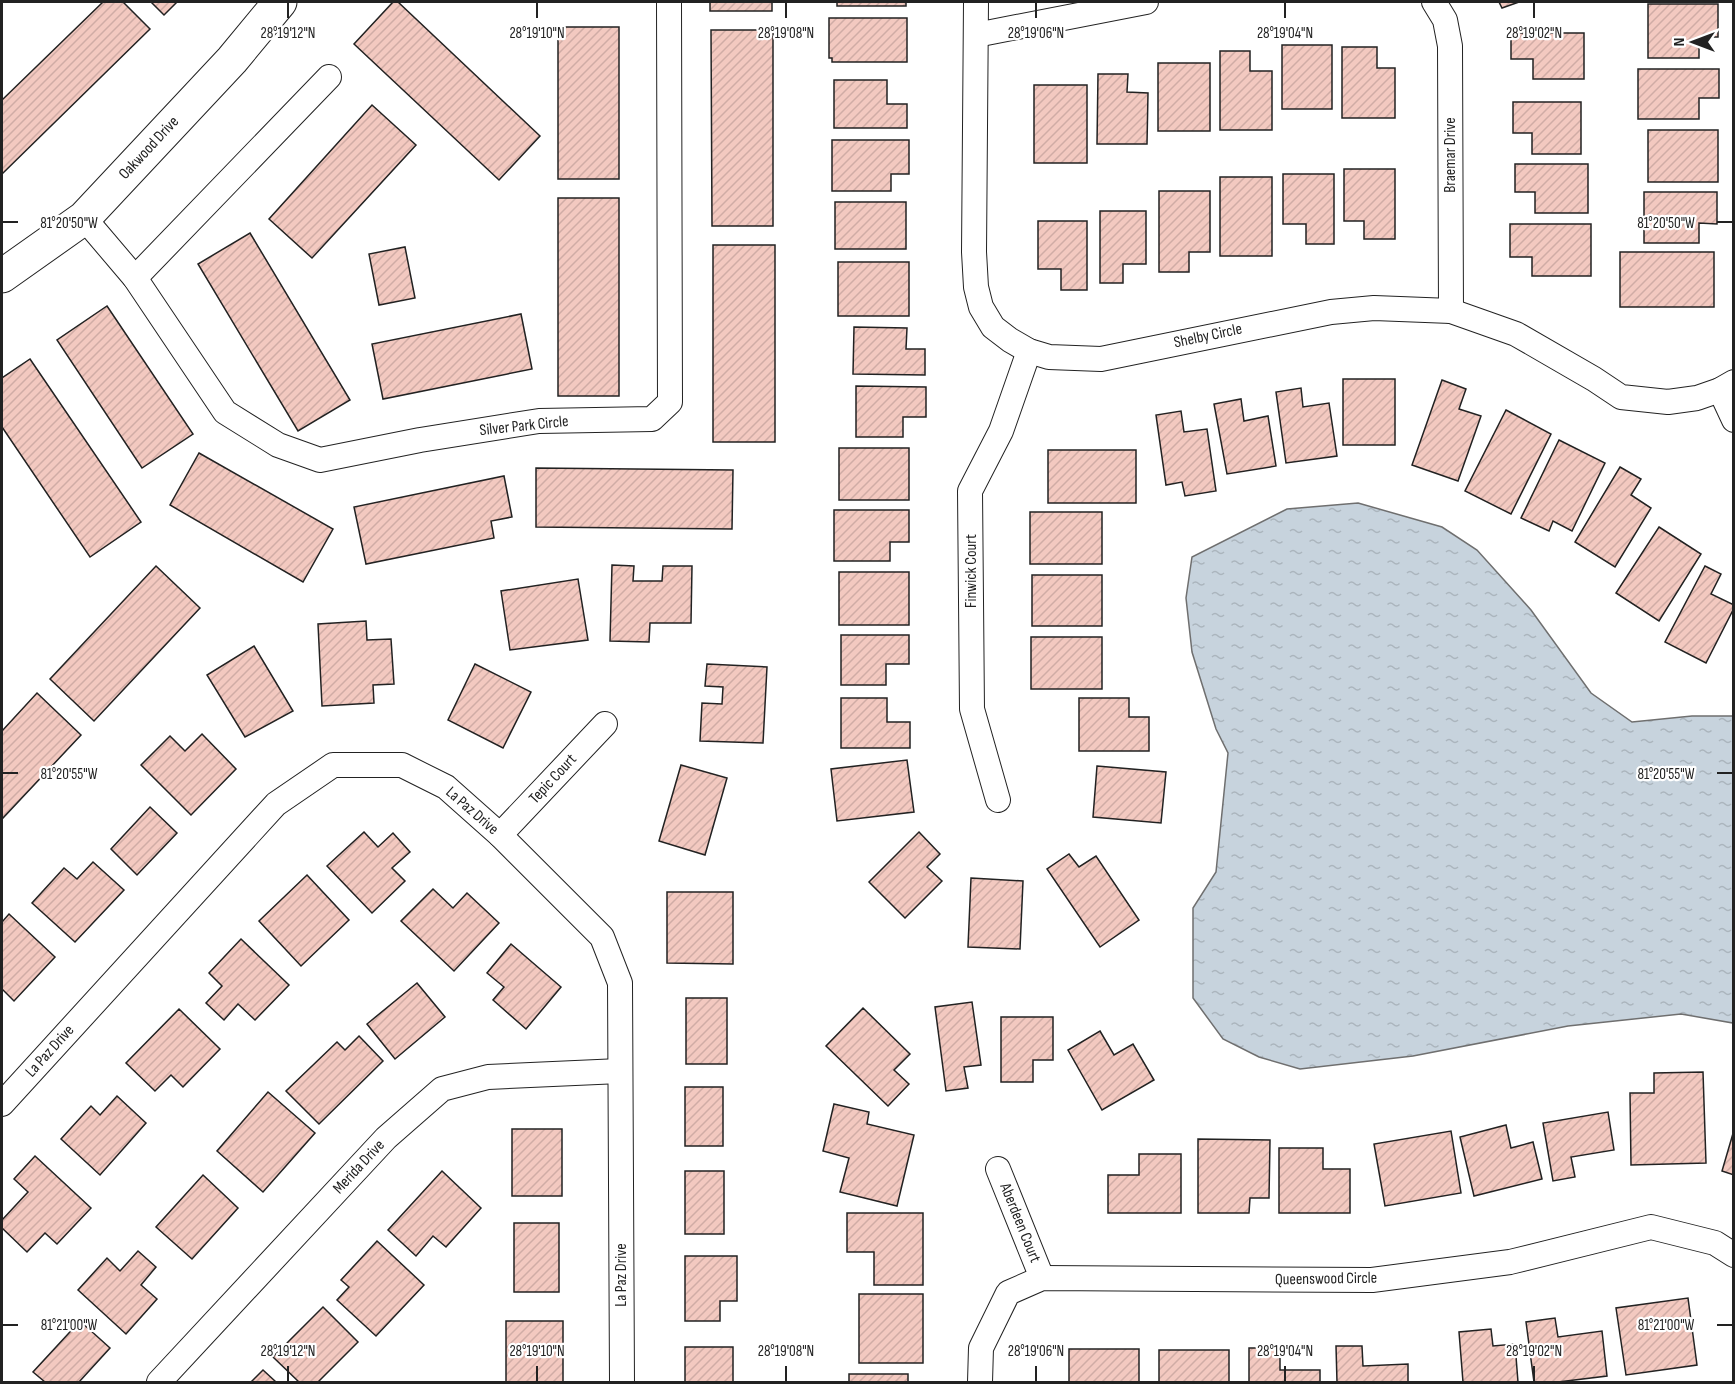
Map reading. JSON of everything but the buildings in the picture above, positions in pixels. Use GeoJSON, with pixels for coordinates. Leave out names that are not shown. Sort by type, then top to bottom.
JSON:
{"type":"FeatureCollection","features":[{"type":"Feature","properties":{"kind":"street","name":"Oakwood Drive"},"geometry":{"type":"LineString","coordinates":[[2,276],[84,218],[232,60],[279,2]]}},
{"type":"Feature","properties":{"kind":"street","name":"Silver Park Circle"},"geometry":{"type":"LineString","coordinates":[[84,218],[135,278],[225,412],[278,445],[320,460],[420,440],[539,421],[652,419],[670,402],[669,2]]}},
{"type":"Feature","properties":{"kind":"street","name":"Shelby Circle"},"geometry":{"type":"LineString","coordinates":[[976,2],[974,252],[976,287],[981,307],[993,327],[1029,351],[1049,357],[1101,359],[1331,312],[1374,308],[1451,311],[1516,334],[1621,397],[1668,402],[1697,398],[1727,386]]}},
{"type":"Feature","properties":{"kind":"street"},"geometry":{"type":"LineString","coordinates":[[976,35],[1146,2]]}},
{"type":"Feature","properties":{"kind":"street","name":"Braemar Drive"},"geometry":{"type":"LineString","coordinates":[[1434,2],[1445,20],[1450,46],[1451,311]]}},
{"type":"Feature","properties":{"kind":"street"},"geometry":{"type":"LineString","coordinates":[[135,278],[328,77]]}},
{"type":"Feature","properties":{"kind":"street","name":"Finwick Court"},"geometry":{"type":"LineString","coordinates":[[998,800],[972,709],[970,491],[1001,431],[1029,351]]}},
{"type":"Feature","properties":{"kind":"street"},"geometry":{"type":"LineString","coordinates":[[1727,386],[1734,420]]}},
{"type":"Feature","properties":{"kind":"street","name":"Tepic Court"},"geometry":{"type":"LineString","coordinates":[[500,835],[605,724]]}},
{"type":"Feature","properties":{"kind":"street","name":"La Paz Drive"},"geometry":{"type":"LineString","coordinates":[[2,1104],[276,804],[333,765],[402,765],[446,787],[500,835],[602,937],[620,983],[622,1383]]}},
{"type":"Feature","properties":{"kind":"street","name":"Merida Drive"},"geometry":{"type":"LineString","coordinates":[[159,1383],[386,1138],[441,1089],[488,1077],[620,1071]]}},
{"type":"Feature","properties":{"kind":"street","name":"Aberdeen Court"},"geometry":{"type":"LineString","coordinates":[[998,1169],[1042,1278]]}},
{"type":"Feature","properties":{"kind":"street","name":"Queenswood Circle"},"geometry":{"type":"LineString","coordinates":[[980,1383],[981,1348],[1008,1293],[1042,1278],[1372,1280],[1510,1262],[1651,1227],[1715,1243],[1734,1255]]}},
{"type":"Feature","properties":{"kind":"water"},"geometry":{"type":"Polygon","coordinates":[[[1358,503],[1442,527],[1477,550],[1531,610],[1591,693],[1632,722],[1692,716],[1733,716],[1733,1023],[1681,1014],[1568,1026],[1413,1056],[1300,1069],[1259,1057],[1223,1039],[1193,998],[1193,908],[1216,872],[1228,753],[1216,729],[1192,652],[1186,598],[1192,557],[1287,509],[1358,503]]]}}]}
